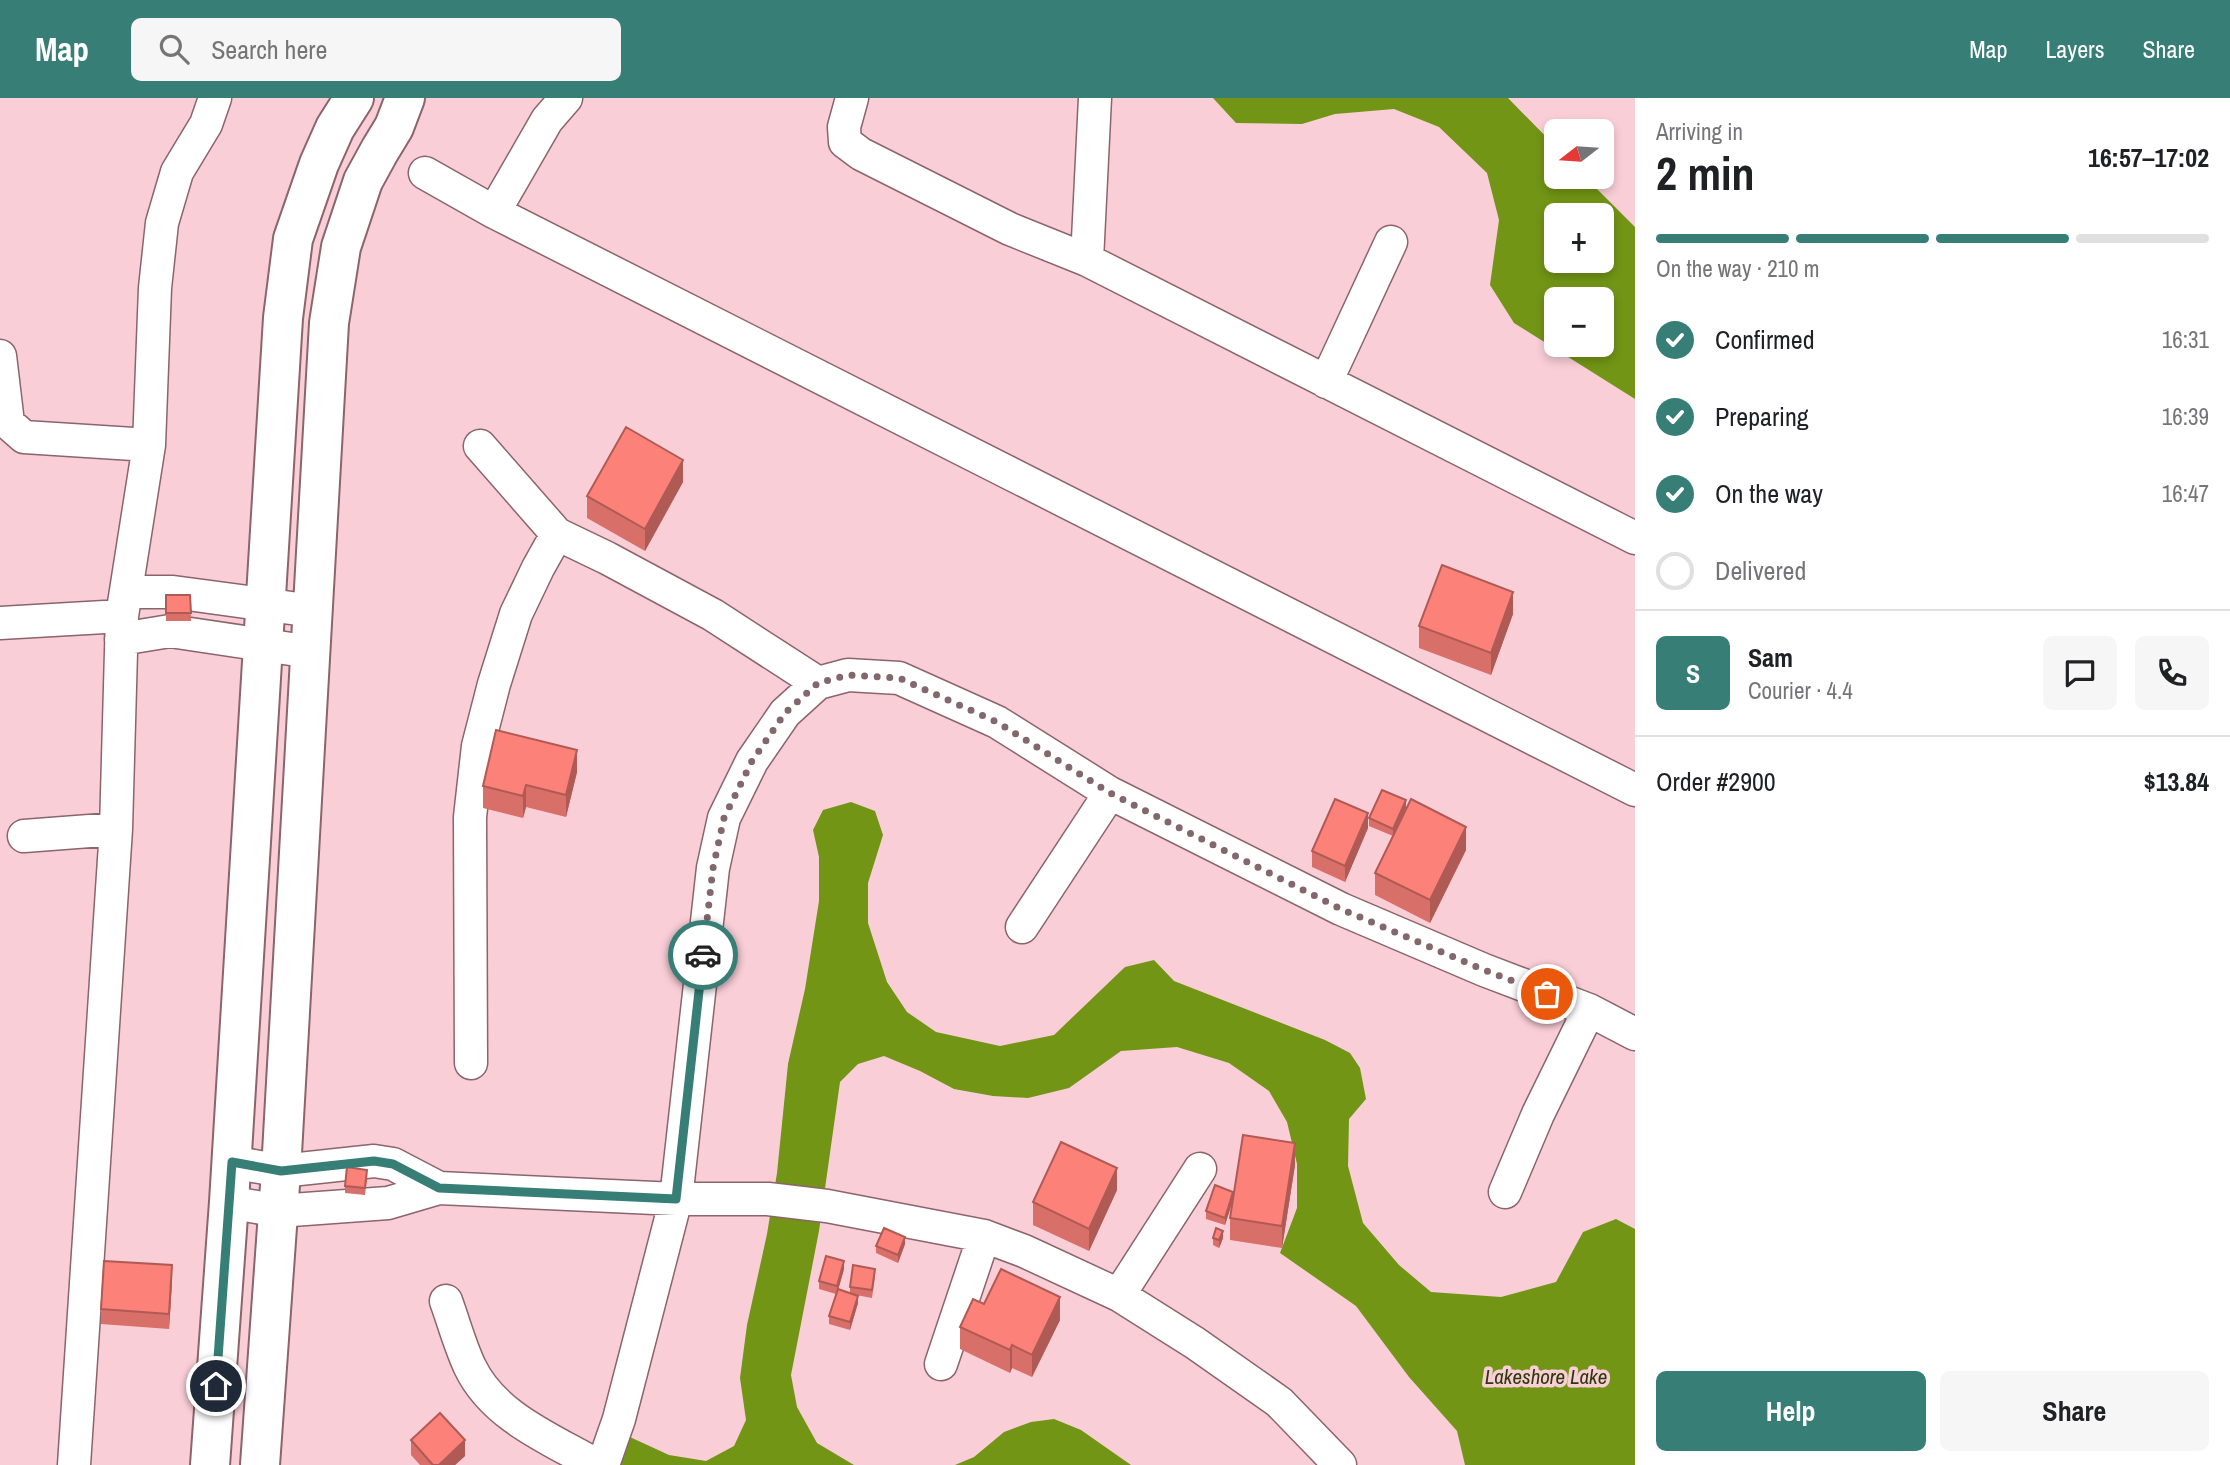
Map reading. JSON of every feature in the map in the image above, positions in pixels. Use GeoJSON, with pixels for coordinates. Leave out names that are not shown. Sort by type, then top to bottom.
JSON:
{"type":"FeatureCollection","features":[{"type":"Feature","properties":{"kind":"street"},"geometry":{"type":"LineString","coordinates":[[74,1465],[116,829],[123,616],[149,445],[155,288],[162,223],[177,172],[206,124],[215,98]]}},
{"type":"Feature","properties":{"kind":"street"},"geometry":{"type":"LineString","coordinates":[[210,1465],[232,1162],[283,318],[293,239],[319,164],[335,128],[354,98]]}},
{"type":"Feature","properties":{"kind":"street"},"geometry":{"type":"LineString","coordinates":[[260,1465],[281,1171],[329,323],[341,247],[363,181],[394,127],[405,98]]}},
{"type":"Feature","properties":{"kind":"street"},"geometry":{"type":"LineString","coordinates":[[494,212],[547,120],[566,98]]}},
{"type":"Feature","properties":{"kind":"street"},"geometry":{"type":"LineString","coordinates":[[852,98],[844,127],[845,142],[861,154],[1010,229],[1087,260],[1635,538]]}},
{"type":"Feature","properties":{"kind":"street"},"geometry":{"type":"LineString","coordinates":[[1087,260],[1095,98]]}},
{"type":"Feature","properties":{"kind":"street"},"geometry":{"type":"LineString","coordinates":[[425,173],[494,212],[1635,790]]}},
{"type":"Feature","properties":{"kind":"street"},"geometry":{"type":"LineString","coordinates":[[1326,382],[1391,242]]}},
{"type":"Feature","properties":{"kind":"street"},"geometry":{"type":"LineString","coordinates":[[0,356],[8,423],[24,437],[149,445]]}},
{"type":"Feature","properties":{"kind":"street"},"geometry":{"type":"LineString","coordinates":[[480,446],[557,534],[713,615],[818,683]]}},
{"type":"Feature","properties":{"kind":"street"},"geometry":{"type":"LineString","coordinates":[[471,1063],[470,817],[478,746],[516,614],[557,534]]}},
{"type":"Feature","properties":{"kind":"street"},"geometry":{"type":"LineString","coordinates":[[123,616],[173,592],[313,611]]}},
{"type":"Feature","properties":{"kind":"street"},"geometry":{"type":"LineString","coordinates":[[0,623],[123,616],[170,631],[311,652]]}},
{"type":"Feature","properties":{"kind":"street"},"geometry":{"type":"LineString","coordinates":[[603,1465],[620,1419],[676,1199],[713,868],[724,818],[752,761],[785,713],[818,683],[848,675],[899,678],[997,722],[1110,793],[1341,909],[1484,970],[1589,1010],[1635,1034]]}},
{"type":"Feature","properties":{"kind":"street"},"geometry":{"type":"LineString","coordinates":[[1022,927],[1110,793]]}},
{"type":"Feature","properties":{"kind":"street"},"geometry":{"type":"LineString","coordinates":[[23,836],[116,829]]}},
{"type":"Feature","properties":{"kind":"street"},"geometry":{"type":"LineString","coordinates":[[1505,1192],[1538,1114],[1589,1010]]}},
{"type":"Feature","properties":{"kind":"street"},"geometry":{"type":"LineString","coordinates":[[232,1162],[281,1171],[374,1161],[393,1164],[439,1188]]}},
{"type":"Feature","properties":{"kind":"street"},"geometry":{"type":"LineString","coordinates":[[1119,1295],[1200,1169]]}},
{"type":"Feature","properties":{"kind":"street"},"geometry":{"type":"LineString","coordinates":[[229,1202],[278,1211],[388,1203],[439,1188],[676,1199],[768,1199],[827,1206],[984,1236],[1024,1251],[1119,1295],[1195,1343],[1279,1402],[1340,1465]]}},
{"type":"Feature","properties":{"kind":"street"},"geometry":{"type":"LineString","coordinates":[[941,1364],[984,1236]]}},
{"type":"Feature","properties":{"kind":"street"},"geometry":{"type":"LineString","coordinates":[[446,1301],[471,1368],[490,1395],[517,1420],[596,1465]]}},
{"type":"Feature","properties":{"kind":"water"},"geometry":{"type":"Polygon","coordinates":[[[1213,98],[1508,98],[1544,135],[1544,189],[1597,189],[1611,203],[1544,203],[1544,273],[1614,273],[1614,206],[1635,227],[1635,399],[1568,357],[1614,357],[1614,287],[1544,287],[1544,342],[1514,323],[1490,285],[1499,220],[1487,173],[1439,127],[1394,109],[1335,114],[1302,124],[1236,123],[1213,98]]]}},
{"type":"Feature","properties":{"kind":"water","name":"Lakeshore Lake"},"geometry":{"type":"Polygon","coordinates":[[[851,802],[875,811],[883,835],[868,883],[868,923],[887,982],[907,1012],[936,1032],[1000,1046],[1054,1035],[1125,967],[1154,960],[1174,981],[1325,1040],[1350,1053],[1360,1068],[1366,1099],[1349,1119],[1348,1166],[1363,1223],[1399,1265],[1431,1292],[1501,1297],[1556,1282],[1583,1232],[1616,1219],[1635,1229],[1635,1465],[1465,1465],[1457,1431],[1409,1377],[1356,1306],[1280,1253],[1297,1208],[1297,1164],[1287,1122],[1269,1091],[1229,1063],[1177,1047],[1121,1051],[1069,1088],[1028,1098],[993,1096],[954,1089],[884,1056],[858,1064],[840,1082],[819,1231],[791,1375],[797,1407],[817,1443],[854,1465],[610,1465],[619,1432],[669,1455],[706,1461],[734,1446],[746,1420],[740,1378],[747,1325],[767,1234],[777,1173],[788,1064],[805,989],[819,901],[819,857],[813,830],[823,810],[851,802]]]}},
{"type":"Feature","properties":{"kind":"water"},"geometry":{"type":"Polygon","coordinates":[[[1054,1419],[1081,1430],[1131,1465],[955,1465],[974,1457],[1004,1432],[1031,1422],[1054,1419]]]}},
{"type":"Feature","properties":{"kind":"building"},"geometry":{"type":"Polygon","coordinates":[[[626,427],[683,460],[645,529],[587,496],[626,427]]]}},
{"type":"Feature","properties":{"kind":"building"},"geometry":{"type":"Polygon","coordinates":[[[1442,565],[1513,592],[1491,653],[1419,626],[1442,565]]]}},
{"type":"Feature","properties":{"kind":"building"},"geometry":{"type":"Polygon","coordinates":[[[166,595],[190,595],[191,613],[166,613],[166,595]]]}},
{"type":"Feature","properties":{"kind":"building"},"geometry":{"type":"Polygon","coordinates":[[[496,730],[577,750],[566,795],[526,785],[523,796],[483,786],[496,730]]]}},
{"type":"Feature","properties":{"kind":"building"},"geometry":{"type":"Polygon","coordinates":[[[1382,790],[1406,800],[1393,829],[1369,818],[1382,790]]]}},
{"type":"Feature","properties":{"kind":"building"},"geometry":{"type":"Polygon","coordinates":[[[1335,799],[1368,813],[1345,866],[1312,851],[1335,799]]]}},
{"type":"Feature","properties":{"kind":"building"},"geometry":{"type":"Polygon","coordinates":[[[1411,799],[1466,827],[1430,900],[1375,873],[1411,799]]]}},
{"type":"Feature","properties":{"kind":"building"},"geometry":{"type":"Polygon","coordinates":[[[1243,1135],[1295,1143],[1282,1226],[1230,1218],[1243,1135]]]}},
{"type":"Feature","properties":{"kind":"building"},"geometry":{"type":"Polygon","coordinates":[[[1061,1142],[1117,1168],[1089,1229],[1033,1202],[1061,1142]]]}},
{"type":"Feature","properties":{"kind":"building"},"geometry":{"type":"Polygon","coordinates":[[[347,1167],[367,1170],[365,1188],[345,1186],[347,1167]]]}},
{"type":"Feature","properties":{"kind":"building"},"geometry":{"type":"Polygon","coordinates":[[[1215,1185],[1233,1192],[1225,1218],[1206,1211],[1215,1185]]]}},
{"type":"Feature","properties":{"kind":"building"},"geometry":{"type":"Polygon","coordinates":[[[884,1228],[905,1237],[898,1255],[876,1246],[884,1228]]]}},
{"type":"Feature","properties":{"kind":"building"},"geometry":{"type":"Polygon","coordinates":[[[1216,1228],[1223,1231],[1219,1240],[1213,1238],[1216,1228]]]}},
{"type":"Feature","properties":{"kind":"building"},"geometry":{"type":"Polygon","coordinates":[[[826,1256],[844,1261],[837,1286],[819,1281],[826,1256]]]}},
{"type":"Feature","properties":{"kind":"building"},"geometry":{"type":"Polygon","coordinates":[[[104,1261],[172,1265],[169,1314],[101,1309],[104,1261]]]}},
{"type":"Feature","properties":{"kind":"building"},"geometry":{"type":"Polygon","coordinates":[[[853,1265],[875,1269],[872,1290],[850,1287],[853,1265]]]}},
{"type":"Feature","properties":{"kind":"building"},"geometry":{"type":"Polygon","coordinates":[[[1001,1269],[1060,1297],[1032,1355],[1012,1345],[1010,1350],[960,1327],[973,1299],[984,1304],[1001,1269]]]}},
{"type":"Feature","properties":{"kind":"building"},"geometry":{"type":"Polygon","coordinates":[[[838,1289],[858,1296],[850,1322],[829,1316],[838,1289]]]}},
{"type":"Feature","properties":{"kind":"building"},"geometry":{"type":"Polygon","coordinates":[[[440,1413],[465,1440],[439,1465],[433,1465],[411,1440],[440,1413]]]}},
{"type":"Feature","properties":{"kind":"way so far"},"geometry":{"type":"LineString","coordinates":[[703,955],[713,868],[724,818],[752,761],[785,713],[818,683],[848,675],[899,678],[997,722],[1110,793],[1341,909],[1547,994]]}},
{"type":"Feature","properties":{"kind":"route"},"geometry":{"type":"LineString","coordinates":[[216,1386],[232,1162],[281,1171],[374,1161],[393,1164],[439,1188],[676,1199],[703,955]]}}]}
